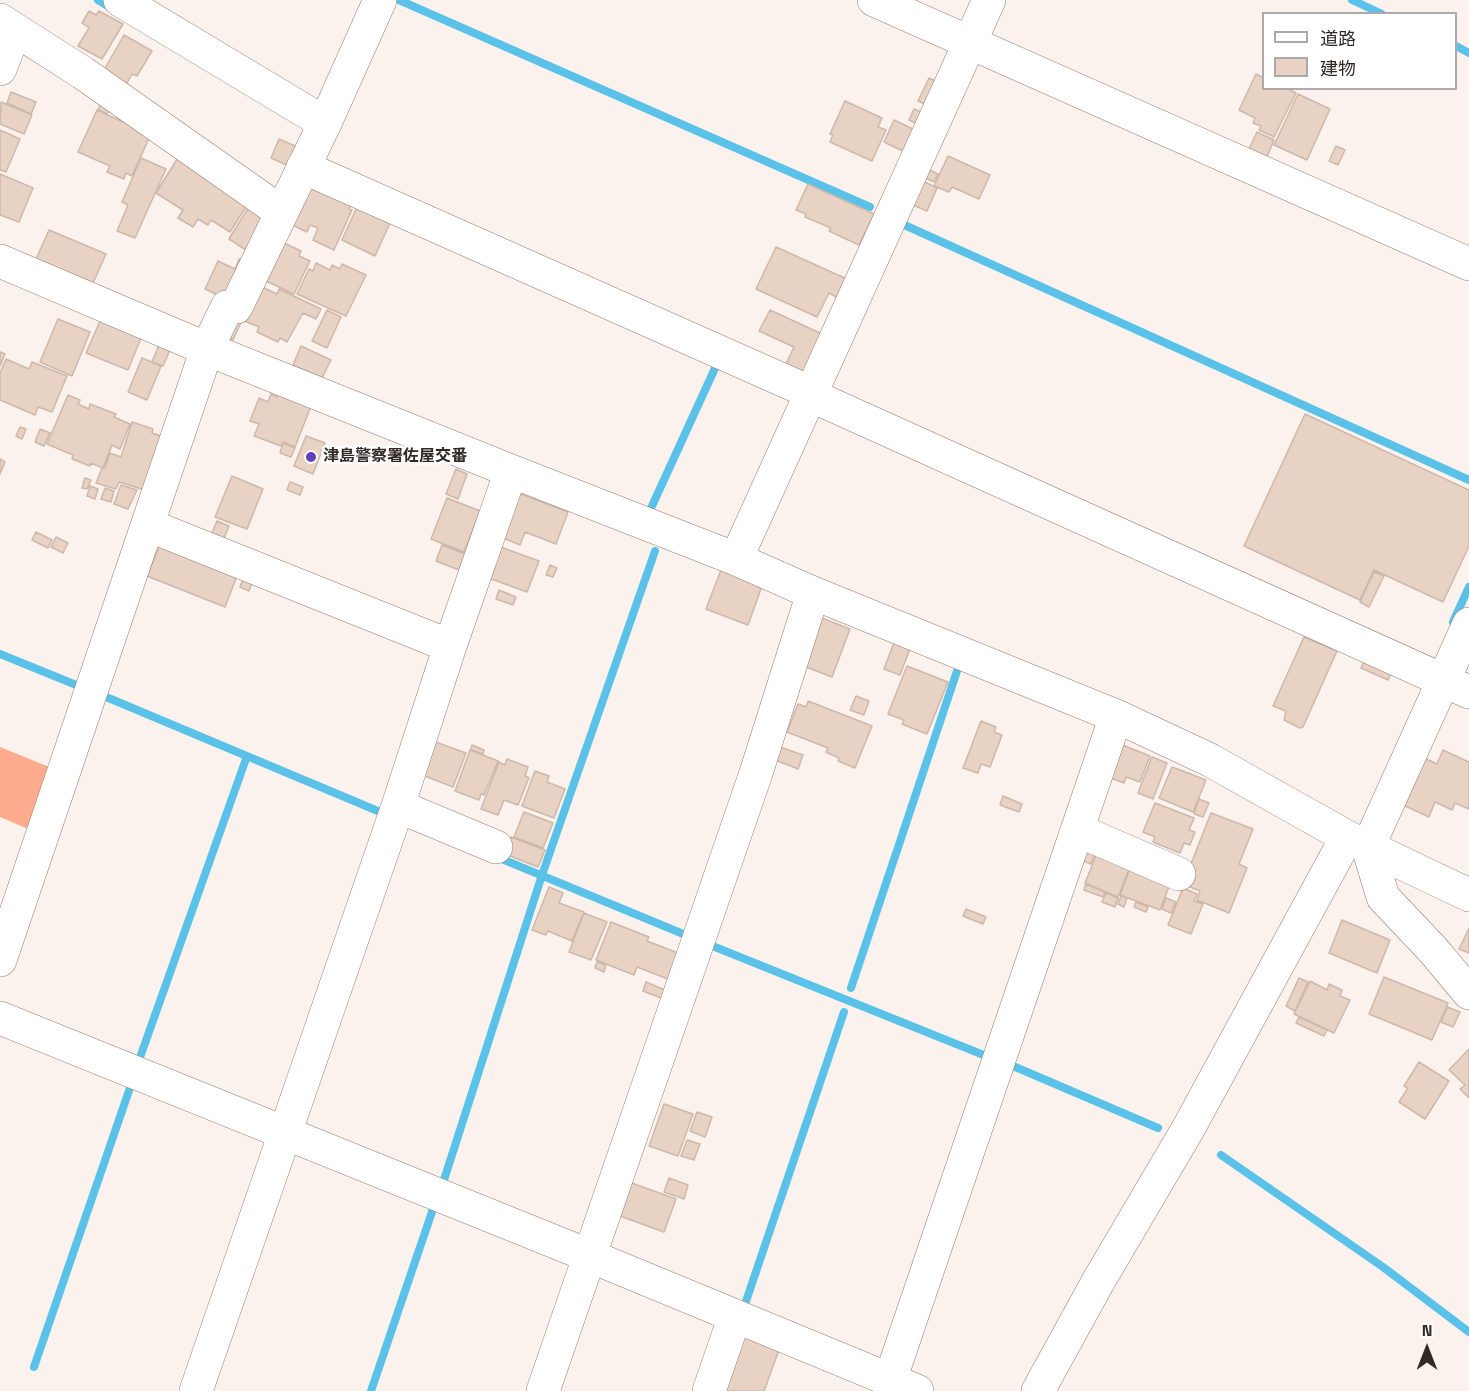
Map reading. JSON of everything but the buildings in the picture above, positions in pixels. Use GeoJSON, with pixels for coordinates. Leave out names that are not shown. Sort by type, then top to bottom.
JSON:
{"type":"FeatureCollection","features":[{"type":"Feature","properties":{"kind":"street"},"geometry":{"type":"LineString","coordinates":[[120,0],[326,123]]}},
{"type":"Feature","properties":{"kind":"street"},"geometry":{"type":"LineString","coordinates":[[0,960],[207,349],[227,307],[236,307],[280,212],[326,123],[380,0]]}},
{"type":"Feature","properties":{"kind":"street"},"geometry":{"type":"LineString","coordinates":[[874,0],[1469,264]]}},
{"type":"Feature","properties":{"kind":"street"},"geometry":{"type":"LineString","coordinates":[[736,559],[989,0]]}},
{"type":"Feature","properties":{"kind":"street"},"geometry":{"type":"LineString","coordinates":[[0,69],[8,25],[83,73],[280,212]]}},
{"type":"Feature","properties":{"kind":"street"},"geometry":{"type":"LineString","coordinates":[[303,167],[803,389],[810,395],[1442,679]]}},
{"type":"Feature","properties":{"kind":"street"},"geometry":{"type":"LineString","coordinates":[[0,261],[207,349],[736,559],[813,593],[1116,716],[1210,760],[1358,842],[1469,895]]}},
{"type":"Feature","properties":{"kind":"street"},"geometry":{"type":"LineString","coordinates":[[196,1391],[511,471]]}},
{"type":"Feature","properties":{"kind":"street"},"geometry":{"type":"LineString","coordinates":[[148,525],[450,646]]}},
{"type":"Feature","properties":{"kind":"street"},"geometry":{"type":"LineString","coordinates":[[543,1391],[756,773],[813,593]]}},
{"type":"Feature","properties":{"kind":"street"},"geometry":{"type":"LineString","coordinates":[[1038,1391],[1099,1280],[1358,842],[1469,624]]}},
{"type":"Feature","properties":{"kind":"street"},"geometry":{"type":"LineString","coordinates":[[0,1018],[903,1385],[1077,830],[1116,716]]}},
{"type":"Feature","properties":{"kind":"street"},"geometry":{"type":"LineString","coordinates":[[398,806],[496,847]]}},
{"type":"Feature","properties":{"kind":"street"},"geometry":{"type":"LineString","coordinates":[[1077,830],[1179,874]]}},
{"type":"Feature","properties":{"kind":"street"},"geometry":{"type":"LineString","coordinates":[[1358,842],[1383,897],[1434,951],[1469,993]]}},
{"type":"Feature","properties":{"kind":"street"},"geometry":{"type":"LineString","coordinates":[[709,1391],[735,1316]]}},
{"type":"Feature","properties":{"kind":"shaded area"},"geometry":{"type":"Polygon","coordinates":[[[0,747],[59,771],[40,834],[0,817],[0,747]]]}},
{"type":"Feature","properties":{"kind":"waterway"},"geometry":{"type":"LineString","coordinates":[[98,0],[113,9]]}},
{"type":"Feature","properties":{"kind":"waterway"},"geometry":{"type":"LineString","coordinates":[[399,0],[870,207]]}},
{"type":"Feature","properties":{"kind":"waterway"},"geometry":{"type":"LineString","coordinates":[[1352,0],[1378,12]]}},
{"type":"Feature","properties":{"kind":"waterway"},"geometry":{"type":"LineString","coordinates":[[1457,47],[1469,53]]}},
{"type":"Feature","properties":{"kind":"waterway"},"geometry":{"type":"LineString","coordinates":[[900,223],[1469,480]]}},
{"type":"Feature","properties":{"kind":"waterway"},"geometry":{"type":"LineString","coordinates":[[652,506],[716,366]]}},
{"type":"Feature","properties":{"kind":"waterway"},"geometry":{"type":"LineString","coordinates":[[442,1186],[542,875],[655,551]]}},
{"type":"Feature","properties":{"kind":"waterway"},"geometry":{"type":"LineString","coordinates":[[1453,622],[1469,587]]}},
{"type":"Feature","properties":{"kind":"waterway"},"geometry":{"type":"LineString","coordinates":[[0,654],[86,689]]}},
{"type":"Feature","properties":{"kind":"waterway"},"geometry":{"type":"LineString","coordinates":[[851,988],[957,671]]}},
{"type":"Feature","properties":{"kind":"waterway"},"geometry":{"type":"LineString","coordinates":[[99,694],[385,814]]}},
{"type":"Feature","properties":{"kind":"waterway"},"geometry":{"type":"LineString","coordinates":[[138,1063],[247,756]]}},
{"type":"Feature","properties":{"kind":"waterway"},"geometry":{"type":"LineString","coordinates":[[497,857],[693,938]]}},
{"type":"Feature","properties":{"kind":"waterway"},"geometry":{"type":"LineString","coordinates":[[705,943],[991,1058]]}},
{"type":"Feature","properties":{"kind":"waterway"},"geometry":{"type":"LineString","coordinates":[[743,1310],[844,1012]]}},
{"type":"Feature","properties":{"kind":"waterway"},"geometry":{"type":"LineString","coordinates":[[1006,1063],[1158,1128]]}},
{"type":"Feature","properties":{"kind":"waterway"},"geometry":{"type":"LineString","coordinates":[[34,1367],[133,1079]]}},
{"type":"Feature","properties":{"kind":"waterway"},"geometry":{"type":"LineString","coordinates":[[1221,1155],[1383,1267],[1469,1332]]}},
{"type":"Feature","properties":{"kind":"waterway"},"geometry":{"type":"LineString","coordinates":[[371,1391],[434,1206]]}},
{"type":"Feature","properties":{"kind":"place","name":"津島警察署佐屋交番"},"geometry":{"type":"Point","coordinates":[311,457]}}]}
